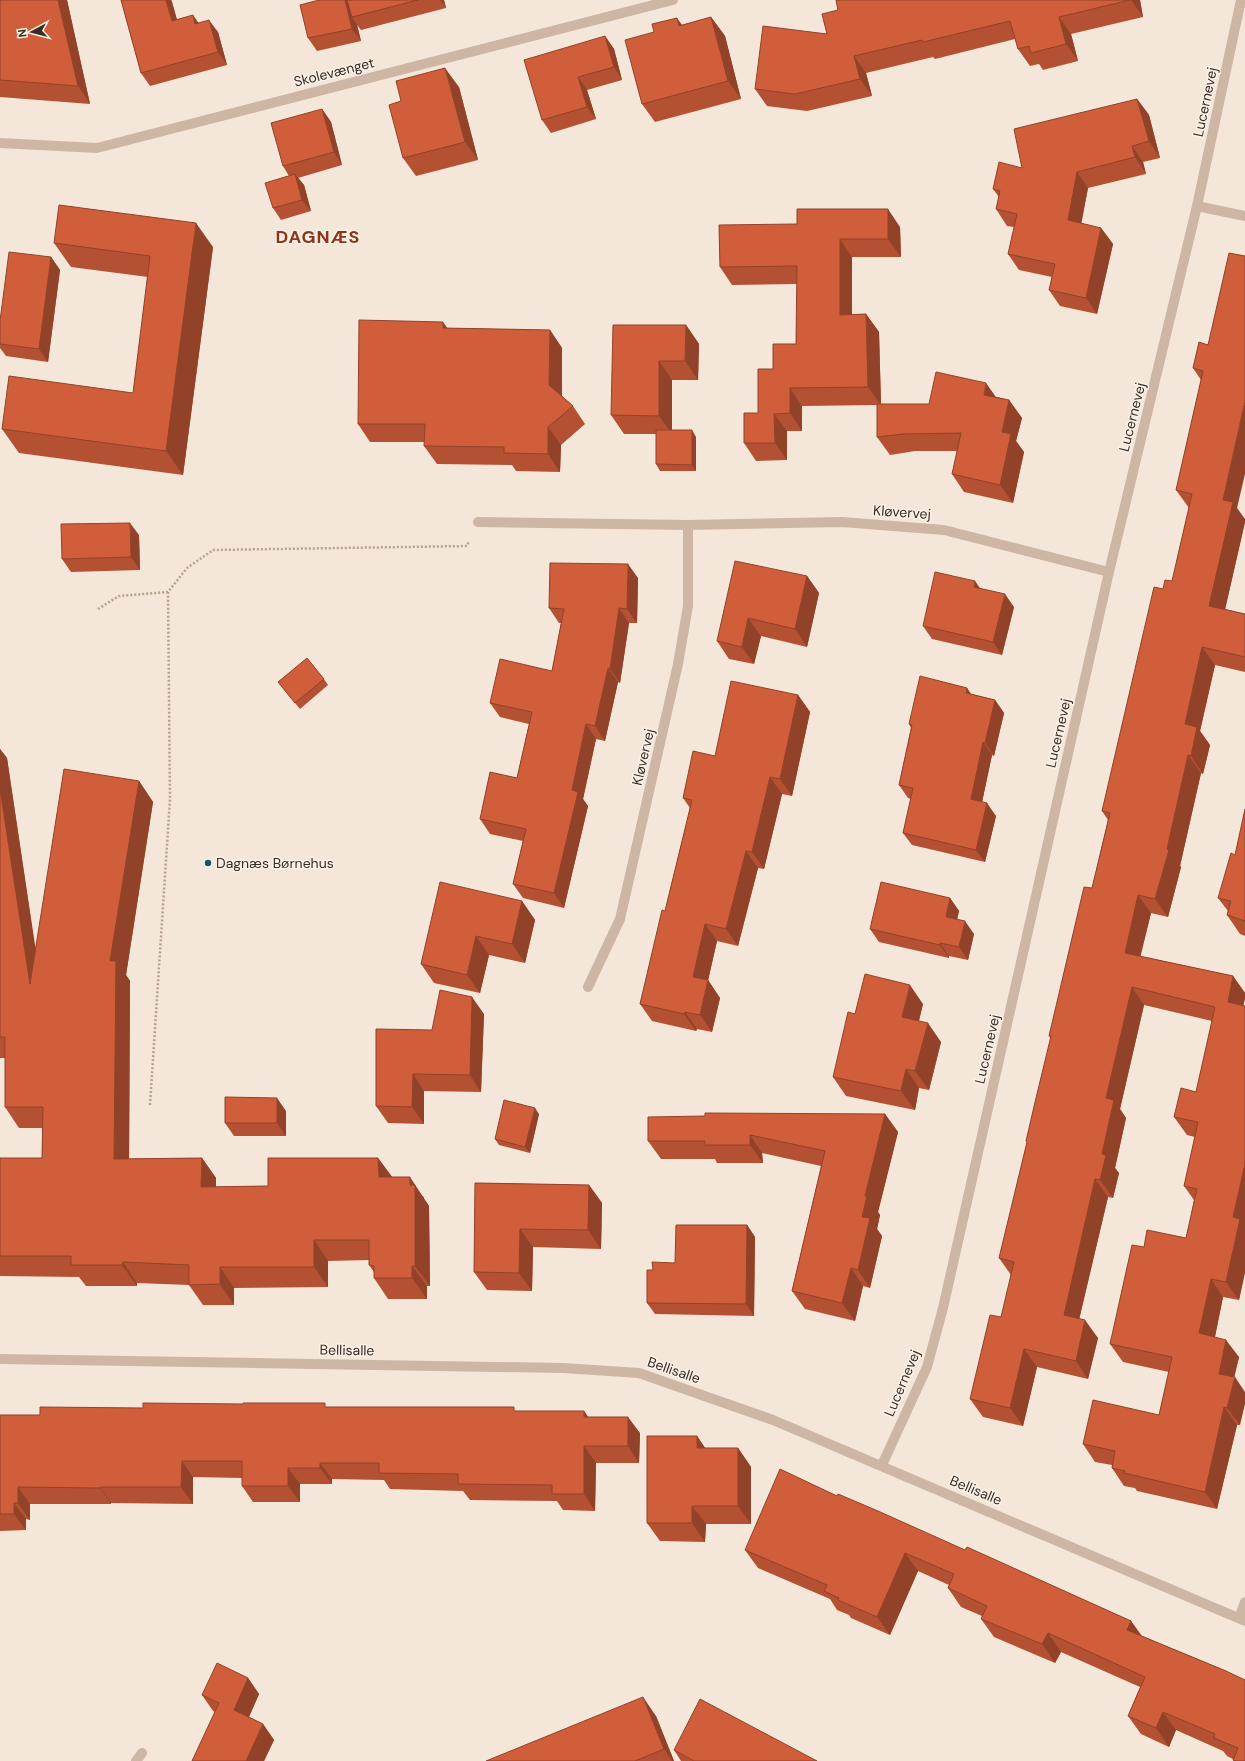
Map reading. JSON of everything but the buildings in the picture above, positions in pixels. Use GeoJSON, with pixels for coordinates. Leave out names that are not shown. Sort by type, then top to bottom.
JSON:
{"type":"FeatureCollection","features":[{"type":"Feature","properties":{"kind":"street","name":"Skolevænget"},"geometry":{"type":"LineString","coordinates":[[0,143],[97,148],[673,0]]}},
{"type":"Feature","properties":{"kind":"street","name":"Lucernevej"},"geometry":{"type":"LineString","coordinates":[[882,1465],[927,1367],[943,1308],[1109,572],[1197,206],[1241,0]]}},
{"type":"Feature","properties":{"kind":"street"},"geometry":{"type":"LineString","coordinates":[[1197,206],[1245,216]]}},
{"type":"Feature","properties":{"kind":"street","name":"Kløvervej"},"geometry":{"type":"LineString","coordinates":[[478,522],[688,525],[842,522],[944,530],[1109,572]]}},
{"type":"Feature","properties":{"kind":"street","name":"Kløvervej"},"geometry":{"type":"LineString","coordinates":[[588,987],[620,919],[678,664],[688,606],[688,525]]}},
{"type":"Feature","properties":{"kind":"street","name":"Bellisalle"},"geometry":{"type":"LineString","coordinates":[[0,1359],[563,1368],[639,1373],[773,1420],[1242,1619]]}},
{"type":"Feature","properties":{"kind":"street"},"geometry":{"type":"LineString","coordinates":[[1242,1619],[1245,1602]]}},
{"type":"Feature","properties":{"kind":"street"},"geometry":{"type":"LineString","coordinates":[[136,1761],[142,1753]]}},
{"type":"Feature","properties":{"kind":"path"},"geometry":{"type":"LineString","coordinates":[[150,1105],[170,799],[168,592],[187,568],[213,550],[467,546],[478,522]]}},
{"type":"Feature","properties":{"kind":"path"},"geometry":{"type":"LineString","coordinates":[[98,609],[119,596],[168,592]]}},
{"type":"Feature","properties":{"kind":"place","name":"Dagnæs Børnehus"},"geometry":{"type":"Point","coordinates":[208,863]}},
{"type":"Feature","properties":{"kind":"district","name":"DAGNÆS"},"geometry":{"type":"Point","coordinates":[318,237]}}]}
